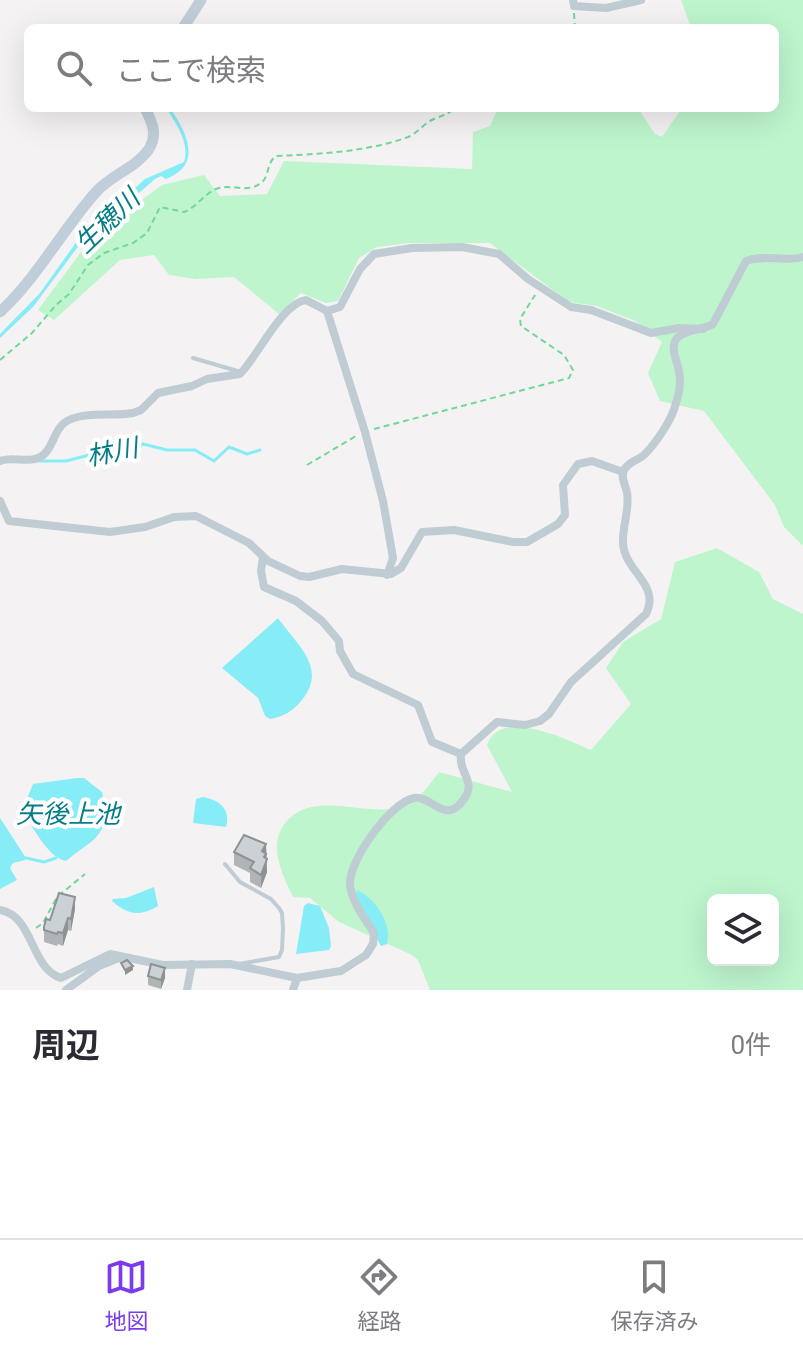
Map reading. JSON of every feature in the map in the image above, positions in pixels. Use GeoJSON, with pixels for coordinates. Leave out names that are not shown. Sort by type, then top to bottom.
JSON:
{"type":"FeatureCollection","features":[{"type":"Feature","properties":{"kind":"main road"},"geometry":{"type":"LineString","coordinates":[[186,24],[201,0]]}},
{"type":"Feature","properties":{"kind":"main road"},"geometry":{"type":"LineString","coordinates":[[0,312],[33,278],[72,221],[99,189],[139,160],[149,148],[154,135],[146,112]]}},
{"type":"Feature","properties":{"kind":"street"},"geometry":{"type":"LineString","coordinates":[[574,3],[620,7],[641,0]]}},
{"type":"Feature","properties":{"kind":"street"},"geometry":{"type":"LineString","coordinates":[[2,460],[39,458],[48,450],[58,429],[70,420],[133,413],[141,410],[158,393],[192,386],[207,379],[237,376],[297,302],[306,300],[327,311],[340,307],[360,269],[369,258],[381,251],[462,247],[492,251],[564,304],[591,310],[646,332],[695,326],[703,329]]}},
{"type":"Feature","properties":{"kind":"street"},"geometry":{"type":"LineString","coordinates":[[0,910],[10,913],[22,925],[49,971],[61,978],[105,956],[128,957],[156,964],[237,965],[297,978],[341,971],[368,952],[374,933],[356,901],[350,882],[359,852],[385,820],[411,799],[422,799],[445,810],[458,806],[469,791],[470,784],[461,754],[497,722],[531,725],[549,714],[571,682],[646,614],[650,605],[649,590],[626,557],[623,545],[628,497],[623,472],[631,462],[643,456],[672,415],[680,376],[674,352],[678,338],[709,327],[717,318],[746,261],[803,257]]}},
{"type":"Feature","properties":{"kind":"street"},"geometry":{"type":"LineString","coordinates":[[327,311],[365,432],[392,542],[393,558],[387,575]]}},
{"type":"Feature","properties":{"kind":"street"},"geometry":{"type":"LineString","coordinates":[[0,501],[9,521],[93,531],[125,531],[174,517],[196,516],[249,543],[263,557],[300,576],[318,576],[351,569],[387,575],[401,568],[422,532],[454,530],[527,542],[558,524],[565,515],[563,485],[578,464],[592,461],[623,472]]}},
{"type":"Feature","properties":{"kind":"street"},"geometry":{"type":"LineString","coordinates":[[263,557],[261,571],[264,587],[296,601],[322,621],[339,641],[345,663],[353,674],[418,705],[432,742],[461,754]]}},
{"type":"Feature","properties":{"kind":"street"},"geometry":{"type":"LineString","coordinates":[[66,990],[99,966],[115,958],[128,957]]}},
{"type":"Feature","properties":{"kind":"street"},"geometry":{"type":"LineString","coordinates":[[187,990],[192,964]]}},
{"type":"Feature","properties":{"kind":"street"},"geometry":{"type":"LineString","coordinates":[[293,990],[297,978]]}},
{"type":"Feature","properties":{"kind":"lane"},"geometry":{"type":"LineString","coordinates":[[193,358],[242,373]]}},
{"type":"Feature","properties":{"kind":"lane"},"geometry":{"type":"LineString","coordinates":[[225,864],[243,884],[271,899],[283,916],[279,957],[237,965]]}},
{"type":"Feature","properties":{"kind":"path"},"geometry":{"type":"LineString","coordinates":[[574,3],[575,24]]}},
{"type":"Feature","properties":{"kind":"path"},"geometry":{"type":"LineString","coordinates":[[0,360],[32,333],[69,294],[88,265],[104,253],[133,243],[147,233],[160,207],[184,212],[217,188],[250,188],[258,185],[264,179],[270,160],[276,156],[343,151],[387,143],[419,132],[432,120],[451,112]]}},
{"type":"Feature","properties":{"kind":"path"},"geometry":{"type":"LineString","coordinates":[[307,465],[365,432],[569,378],[573,370],[570,361],[526,332],[520,324],[540,287]]}},
{"type":"Feature","properties":{"kind":"path"},"geometry":{"type":"LineString","coordinates":[[22,925],[39,927],[57,897],[85,874]]}},
{"type":"Feature","properties":{"kind":"green space"},"geometry":{"type":"Polygon","coordinates":[[[681,0],[803,0],[803,546],[784,527],[775,505],[704,411],[660,401],[648,373],[662,342],[635,321],[597,306],[569,302],[490,243],[409,243],[377,247],[359,258],[338,301],[326,303],[301,293],[279,314],[234,277],[196,279],[169,275],[154,255],[120,260],[54,320],[38,310],[81,252],[115,220],[162,185],[204,175],[220,196],[267,194],[284,161],[472,169],[473,132],[490,126],[496,112],[641,112],[655,134],[662,137],[679,112],[779,112],[779,24],[690,24],[681,0]]]}},
{"type":"Feature","properties":{"kind":"green space"},"geometry":{"type":"Polygon","coordinates":[[[717,548],[759,572],[773,599],[803,614],[803,990],[430,990],[418,960],[410,954],[339,922],[310,898],[293,897],[277,850],[280,831],[298,812],[326,805],[374,809],[404,806],[419,796],[439,772],[512,792],[487,745],[494,734],[505,728],[534,729],[591,750],[631,704],[606,668],[623,642],[661,619],[675,562],[717,548]]]}},
{"type":"Feature","properties":{"kind":"water","name":"生穂川"},"geometry":{"type":"Polygon","coordinates":[[[169,112],[172,112],[186,137],[188,156],[185,165],[166,179],[161,176],[155,179],[80,244],[33,307],[0,338],[0,334],[40,293],[77,241],[145,179],[184,162],[184,141],[169,112]]]}},
{"type":"Feature","properties":{"kind":"water"},"geometry":{"type":"Polygon","coordinates":[[[278,618],[307,657],[312,677],[299,704],[283,715],[270,719],[265,716],[258,698],[222,668],[278,618]]]}},
{"type":"Feature","properties":{"kind":"water","name":"矢後上池"},"geometry":{"type":"Polygon","coordinates":[[[84,778],[102,792],[105,819],[98,835],[66,861],[47,848],[22,811],[33,784],[84,778]]]}},
{"type":"Feature","properties":{"kind":"water"},"geometry":{"type":"Polygon","coordinates":[[[203,797],[223,807],[227,816],[226,827],[193,823],[196,799],[203,797]]]}},
{"type":"Feature","properties":{"kind":"water"},"geometry":{"type":"Polygon","coordinates":[[[0,818],[26,858],[13,863],[10,868],[17,880],[0,889],[0,818]]]}},
{"type":"Feature","properties":{"kind":"water"},"geometry":{"type":"Polygon","coordinates":[[[154,887],[158,906],[145,912],[129,912],[112,901],[126,898],[154,887]]]}},
{"type":"Feature","properties":{"kind":"water"},"geometry":{"type":"Polygon","coordinates":[[[357,890],[381,912],[387,928],[387,944],[381,946],[356,896],[357,890]]]}},
{"type":"Feature","properties":{"kind":"water"},"geometry":{"type":"Polygon","coordinates":[[[308,903],[320,906],[329,928],[331,946],[329,950],[296,954],[304,906],[308,903]]]}},
{"type":"Feature","properties":{"kind":"building"},"geometry":{"type":"Polygon","coordinates":[[[244,835],[266,844],[262,851],[267,859],[261,875],[250,868],[254,862],[234,852],[244,835]]]}},
{"type":"Feature","properties":{"kind":"building"},"geometry":{"type":"Polygon","coordinates":[[[59,893],[75,897],[71,919],[68,918],[63,933],[57,934],[44,930],[44,927],[46,919],[50,920],[59,893]]]}},
{"type":"Feature","properties":{"kind":"building"},"geometry":{"type":"Polygon","coordinates":[[[127,960],[133,966],[125,970],[121,963],[127,960]]]}},
{"type":"Feature","properties":{"kind":"building"},"geometry":{"type":"Polygon","coordinates":[[[151,964],[165,968],[161,980],[148,976],[151,964]]]}},
{"type":"Feature","properties":{"kind":"waterway","name":"林川"},"geometry":{"type":"LineString","coordinates":[[39,461],[66,461],[97,453],[118,453],[143,444],[167,450],[195,450],[214,461],[229,447],[247,454],[260,450]]}},
{"type":"Feature","properties":{"kind":"waterway"},"geometry":{"type":"LineString","coordinates":[[26,858],[44,862],[56,858]]}}]}
